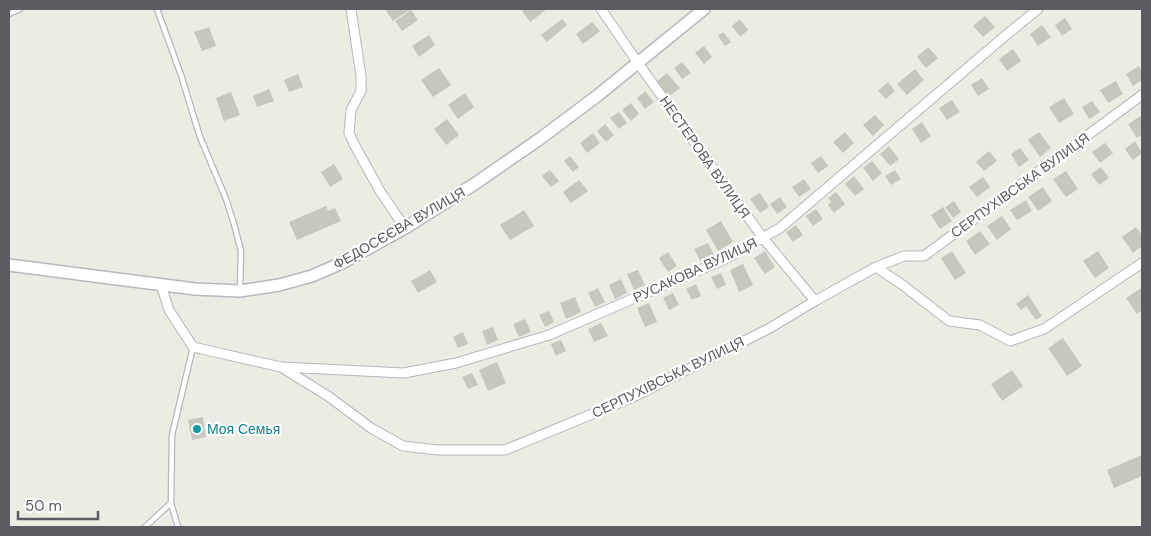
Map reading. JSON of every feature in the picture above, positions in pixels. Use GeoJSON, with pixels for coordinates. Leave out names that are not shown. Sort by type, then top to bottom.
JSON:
{"type":"FeatureCollection","features":[{"type":"Feature","properties":{"kind":"main road","name":"ФЕДОСЄЄВА ВУЛИЦЯ"},"geometry":{"type":"LineString","coordinates":[[9,265],[195,289],[240,291],[312,276],[344,262],[405,228],[476,183],[597,96],[704,9]]}},
{"type":"Feature","properties":{"kind":"street"},"geometry":{"type":"LineString","coordinates":[[351,9],[361,76],[361,90],[351,110],[349,133],[380,191],[405,228]]}},
{"type":"Feature","properties":{"kind":"street","name":"НЕСТЕРОВА ВУЛИЦЯ"},"geometry":{"type":"LineString","coordinates":[[601,9],[763,238],[815,301]]}},
{"type":"Feature","properties":{"kind":"street","name":"РУСАКОВА ВУЛИЦЯ"},"geometry":{"type":"LineString","coordinates":[[281,367],[404,373],[456,363],[549,335],[725,259],[780,228],[1038,9]]}},
{"type":"Feature","properties":{"kind":"street","name":"СЕРПУХІВСЬКА ВУЛИЦЯ"},"geometry":{"type":"LineString","coordinates":[[193,348],[281,367],[328,396],[371,428],[403,446],[438,450],[505,450],[631,398],[770,328],[876,267],[904,256],[924,256],[1142,95]]}},
{"type":"Feature","properties":{"kind":"street"},"geometry":{"type":"LineString","coordinates":[[876,267],[949,321],[980,325],[1010,341],[1044,329],[1142,262]]}},
{"type":"Feature","properties":{"kind":"street"},"geometry":{"type":"LineString","coordinates":[[161,285],[169,310],[193,348]]}},
{"type":"Feature","properties":{"kind":"lane"},"geometry":{"type":"LineString","coordinates":[[9,14],[20,9]]}},
{"type":"Feature","properties":{"kind":"lane"},"geometry":{"type":"LineString","coordinates":[[157,9],[181,75],[200,137],[226,199],[234,224],[240,251],[240,291]]}},
{"type":"Feature","properties":{"kind":"lane"},"geometry":{"type":"LineString","coordinates":[[178,527],[171,503],[172,435],[193,348]]}},
{"type":"Feature","properties":{"kind":"lane"},"geometry":{"type":"LineString","coordinates":[[146,527],[171,503]]}},
{"type":"Feature","properties":{"kind":"building"},"geometry":{"type":"Polygon","coordinates":[[[389,9],[411,9],[393,21],[386,11],[389,9]]]}},
{"type":"Feature","properties":{"kind":"building"},"geometry":{"type":"Polygon","coordinates":[[[526,9],[547,9],[530,22],[522,11],[526,9]]]}},
{"type":"Feature","properties":{"kind":"building"},"geometry":{"type":"Polygon","coordinates":[[[411,10],[418,20],[402,31],[395,21],[411,10]]]}},
{"type":"Feature","properties":{"kind":"building"},"geometry":{"type":"Polygon","coordinates":[[[985,16],[995,27],[983,37],[973,26],[985,16]]]}},
{"type":"Feature","properties":{"kind":"building"},"geometry":{"type":"Polygon","coordinates":[[[1065,18],[1072,29],[1062,36],[1055,25],[1065,18]]]}},
{"type":"Feature","properties":{"kind":"building"},"geometry":{"type":"Polygon","coordinates":[[[562,19],[567,25],[547,42],[541,35],[562,19]]]}},
{"type":"Feature","properties":{"kind":"building"},"geometry":{"type":"Polygon","coordinates":[[[740,19],[748,30],[740,37],[732,26],[740,19]]]}},
{"type":"Feature","properties":{"kind":"building"},"geometry":{"type":"Polygon","coordinates":[[[592,22],[600,31],[583,44],[576,34],[592,22]]]}},
{"type":"Feature","properties":{"kind":"building"},"geometry":{"type":"Polygon","coordinates":[[[1042,25],[1051,37],[1038,46],[1030,34],[1042,25]]]}},
{"type":"Feature","properties":{"kind":"building"},"geometry":{"type":"Polygon","coordinates":[[[209,27],[216,46],[202,51],[194,32],[209,27]]]}},
{"type":"Feature","properties":{"kind":"building"},"geometry":{"type":"Polygon","coordinates":[[[723,32],[731,42],[725,46],[718,36],[723,32]]]}},
{"type":"Feature","properties":{"kind":"building"},"geometry":{"type":"Polygon","coordinates":[[[429,35],[435,45],[419,57],[412,46],[429,35]]]}},
{"type":"Feature","properties":{"kind":"building"},"geometry":{"type":"Polygon","coordinates":[[[704,46],[712,57],[704,64],[695,53],[704,46]]]}},
{"type":"Feature","properties":{"kind":"building"},"geometry":{"type":"Polygon","coordinates":[[[928,47],[938,58],[926,68],[917,57],[928,47]]]}},
{"type":"Feature","properties":{"kind":"building"},"geometry":{"type":"Polygon","coordinates":[[[1013,49],[1021,61],[1007,71],[999,59],[1013,49]]]}},
{"type":"Feature","properties":{"kind":"building"},"geometry":{"type":"Polygon","coordinates":[[[682,62],[691,73],[682,79],[674,68],[682,62]]]}},
{"type":"Feature","properties":{"kind":"building"},"geometry":{"type":"Polygon","coordinates":[[[1139,66],[1142,72],[1142,80],[1133,86],[1126,74],[1139,66]]]}},
{"type":"Feature","properties":{"kind":"building"},"geometry":{"type":"Polygon","coordinates":[[[439,68],[451,85],[433,97],[421,80],[439,68]]]}},
{"type":"Feature","properties":{"kind":"building"},"geometry":{"type":"Polygon","coordinates":[[[915,69],[924,80],[907,95],[897,84],[915,69]]]}},
{"type":"Feature","properties":{"kind":"building"},"geometry":{"type":"Polygon","coordinates":[[[667,73],[680,88],[667,98],[655,83],[667,73]]]}},
{"type":"Feature","properties":{"kind":"building"},"geometry":{"type":"Polygon","coordinates":[[[298,74],[303,87],[289,92],[284,80],[298,74]]]}},
{"type":"Feature","properties":{"kind":"building"},"geometry":{"type":"Polygon","coordinates":[[[982,78],[989,89],[978,96],[971,85],[982,78]]]}},
{"type":"Feature","properties":{"kind":"building"},"geometry":{"type":"Polygon","coordinates":[[[1116,81],[1123,94],[1108,103],[1100,90],[1116,81]]]}},
{"type":"Feature","properties":{"kind":"building"},"geometry":{"type":"Polygon","coordinates":[[[888,82],[895,91],[886,99],[878,91],[888,82]]]}},
{"type":"Feature","properties":{"kind":"building"},"geometry":{"type":"Polygon","coordinates":[[[269,89],[274,101],[257,107],[253,96],[269,89]]]}},
{"type":"Feature","properties":{"kind":"building"},"geometry":{"type":"Polygon","coordinates":[[[645,91],[654,102],[645,109],[637,98],[645,91]]]}},
{"type":"Feature","properties":{"kind":"building"},"geometry":{"type":"Polygon","coordinates":[[[231,92],[240,115],[224,121],[216,98],[231,92]]]}},
{"type":"Feature","properties":{"kind":"building"},"geometry":{"type":"Polygon","coordinates":[[[465,93],[474,107],[458,119],[448,105],[465,93]]]}},
{"type":"Feature","properties":{"kind":"building"},"geometry":{"type":"Polygon","coordinates":[[[1064,98],[1074,114],[1059,123],[1049,107],[1064,98]]]}},
{"type":"Feature","properties":{"kind":"building"},"geometry":{"type":"Polygon","coordinates":[[[952,100],[960,112],[947,120],[939,108],[952,100]]]}},
{"type":"Feature","properties":{"kind":"building"},"geometry":{"type":"Polygon","coordinates":[[[1092,101],[1100,112],[1089,119],[1082,107],[1092,101]]]}},
{"type":"Feature","properties":{"kind":"building"},"geometry":{"type":"Polygon","coordinates":[[[631,103],[639,114],[631,121],[622,110],[631,103]]]}},
{"type":"Feature","properties":{"kind":"building"},"geometry":{"type":"Polygon","coordinates":[[[619,112],[627,123],[619,129],[610,118],[619,112]]]}},
{"type":"Feature","properties":{"kind":"building"},"geometry":{"type":"Polygon","coordinates":[[[875,115],[884,125],[873,136],[863,125],[875,115]]]}},
{"type":"Feature","properties":{"kind":"building"},"geometry":{"type":"Polygon","coordinates":[[[1142,115],[1142,134],[1137,138],[1128,124],[1142,115]]]}},
{"type":"Feature","properties":{"kind":"building"},"geometry":{"type":"Polygon","coordinates":[[[447,119],[459,135],[446,145],[434,129],[447,119]]]}},
{"type":"Feature","properties":{"kind":"building"},"geometry":{"type":"Polygon","coordinates":[[[922,122],[931,136],[921,143],[912,129],[922,122]]]}},
{"type":"Feature","properties":{"kind":"building"},"geometry":{"type":"Polygon","coordinates":[[[605,124],[614,135],[606,142],[597,131],[605,124]]]}},
{"type":"Feature","properties":{"kind":"building"},"geometry":{"type":"Polygon","coordinates":[[[845,132],[854,143],[843,153],[833,142],[845,132]]]}},
{"type":"Feature","properties":{"kind":"building"},"geometry":{"type":"Polygon","coordinates":[[[1039,132],[1051,148],[1040,157],[1028,140],[1039,132]]]}},
{"type":"Feature","properties":{"kind":"building"},"geometry":{"type":"Polygon","coordinates":[[[593,133],[600,143],[587,153],[580,143],[593,133]]]}},
{"type":"Feature","properties":{"kind":"building"},"geometry":{"type":"Polygon","coordinates":[[[1135,141],[1142,153],[1133,160],[1125,149],[1135,141]]]}},
{"type":"Feature","properties":{"kind":"building"},"geometry":{"type":"Polygon","coordinates":[[[1105,143],[1113,153],[1100,163],[1092,152],[1105,143]]]}},
{"type":"Feature","properties":{"kind":"building"},"geometry":{"type":"Polygon","coordinates":[[[889,146],[899,159],[890,166],[880,154],[889,146]]]}},
{"type":"Feature","properties":{"kind":"building"},"geometry":{"type":"Polygon","coordinates":[[[1020,148],[1029,160],[1019,167],[1011,154],[1020,148]]]}},
{"type":"Feature","properties":{"kind":"building"},"geometry":{"type":"Polygon","coordinates":[[[989,151],[997,161],[984,171],[976,162],[989,151]]]}},
{"type":"Feature","properties":{"kind":"building"},"geometry":{"type":"Polygon","coordinates":[[[570,156],[579,167],[573,172],[564,161],[570,156]]]}},
{"type":"Feature","properties":{"kind":"building"},"geometry":{"type":"Polygon","coordinates":[[[821,156],[828,166],[818,173],[811,163],[821,156]]]}},
{"type":"Feature","properties":{"kind":"building"},"geometry":{"type":"Polygon","coordinates":[[[872,161],[882,173],[873,181],[863,168],[872,161]]]}},
{"type":"Feature","properties":{"kind":"building"},"geometry":{"type":"Polygon","coordinates":[[[334,164],[343,179],[330,187],[321,172],[334,164]]]}},
{"type":"Feature","properties":{"kind":"building"},"geometry":{"type":"Polygon","coordinates":[[[1101,167],[1109,178],[1099,185],[1091,174],[1101,167]]]}},
{"type":"Feature","properties":{"kind":"building"},"geometry":{"type":"Polygon","coordinates":[[[550,170],[559,181],[551,187],[542,176],[550,170]]]}},
{"type":"Feature","properties":{"kind":"building"},"geometry":{"type":"Polygon","coordinates":[[[895,170],[901,179],[891,185],[885,176],[895,170]]]}},
{"type":"Feature","properties":{"kind":"building"},"geometry":{"type":"Polygon","coordinates":[[[1066,171],[1078,189],[1066,197],[1053,179],[1066,171]]]}},
{"type":"Feature","properties":{"kind":"building"},"geometry":{"type":"Polygon","coordinates":[[[854,176],[864,189],[855,196],[845,184],[854,176]]]}},
{"type":"Feature","properties":{"kind":"building"},"geometry":{"type":"Polygon","coordinates":[[[983,177],[990,187],[977,197],[969,187],[983,177]]]}},
{"type":"Feature","properties":{"kind":"building"},"geometry":{"type":"Polygon","coordinates":[[[804,179],[811,189],[799,197],[792,187],[804,179]]]}},
{"type":"Feature","properties":{"kind":"building"},"geometry":{"type":"Polygon","coordinates":[[[579,180],[588,191],[571,203],[563,192],[579,180]]]}},
{"type":"Feature","properties":{"kind":"building"},"geometry":{"type":"Polygon","coordinates":[[[1043,187],[1052,201],[1038,211],[1028,197],[1043,187]]]}},
{"type":"Feature","properties":{"kind":"building"},"geometry":{"type":"Polygon","coordinates":[[[836,192],[845,204],[834,213],[828,205],[831,202],[828,198],[836,192]]]}},
{"type":"Feature","properties":{"kind":"building"},"geometry":{"type":"Polygon","coordinates":[[[760,193],[769,207],[760,213],[750,199],[760,193]]]}},
{"type":"Feature","properties":{"kind":"building"},"geometry":{"type":"Polygon","coordinates":[[[780,197],[787,207],[777,214],[770,204],[780,197]]]}},
{"type":"Feature","properties":{"kind":"building"},"geometry":{"type":"Polygon","coordinates":[[[1026,200],[1032,211],[1017,220],[1010,210],[1026,200]]]}},
{"type":"Feature","properties":{"kind":"building"},"geometry":{"type":"Polygon","coordinates":[[[954,201],[961,212],[953,218],[945,207],[954,201]]]}},
{"type":"Feature","properties":{"kind":"building"},"geometry":{"type":"Polygon","coordinates":[[[326,206],[328,211],[335,208],[341,221],[297,240],[289,222],[326,206]]]}},
{"type":"Feature","properties":{"kind":"building"},"geometry":{"type":"Polygon","coordinates":[[[943,207],[952,221],[940,229],[931,215],[943,207]]]}},
{"type":"Feature","properties":{"kind":"building"},"geometry":{"type":"Polygon","coordinates":[[[816,209],[823,219],[813,226],[806,216],[816,209]]]}},
{"type":"Feature","properties":{"kind":"building"},"geometry":{"type":"Polygon","coordinates":[[[524,210],[534,226],[510,240],[500,225],[524,210]]]}},
{"type":"Feature","properties":{"kind":"building"},"geometry":{"type":"Polygon","coordinates":[[[1002,216],[1011,229],[997,240],[987,226],[1002,216]]]}},
{"type":"Feature","properties":{"kind":"building"},"geometry":{"type":"Polygon","coordinates":[[[721,221],[733,242],[718,251],[706,230],[721,221]]]}},
{"type":"Feature","properties":{"kind":"building"},"geometry":{"type":"Polygon","coordinates":[[[796,225],[803,235],[793,242],[786,232],[796,225]]]}},
{"type":"Feature","properties":{"kind":"building"},"geometry":{"type":"Polygon","coordinates":[[[1136,227],[1142,235],[1142,246],[1133,253],[1122,237],[1136,227]]]}},
{"type":"Feature","properties":{"kind":"building"},"geometry":{"type":"Polygon","coordinates":[[[980,231],[990,244],[975,255],[966,241],[980,231]]]}},
{"type":"Feature","properties":{"kind":"building"},"geometry":{"type":"Polygon","coordinates":[[[708,243],[714,255],[700,261],[694,249],[708,243]]]}},
{"type":"Feature","properties":{"kind":"building"},"geometry":{"type":"Polygon","coordinates":[[[765,251],[775,267],[765,274],[754,258],[765,251]]]}},
{"type":"Feature","properties":{"kind":"building"},"geometry":{"type":"Polygon","coordinates":[[[952,251],[966,273],[955,280],[941,258],[952,251]]]}},
{"type":"Feature","properties":{"kind":"building"},"geometry":{"type":"Polygon","coordinates":[[[1098,251],[1109,268],[1095,278],[1083,261],[1098,251]]]}},
{"type":"Feature","properties":{"kind":"building"},"geometry":{"type":"Polygon","coordinates":[[[668,252],[677,266],[668,272],[659,258],[668,252]]]}},
{"type":"Feature","properties":{"kind":"building"},"geometry":{"type":"Polygon","coordinates":[[[743,264],[753,285],[739,292],[730,270],[743,264]]]}},
{"type":"Feature","properties":{"kind":"building"},"geometry":{"type":"Polygon","coordinates":[[[430,270],[437,282],[418,293],[411,281],[430,270]]]}},
{"type":"Feature","properties":{"kind":"building"},"geometry":{"type":"Polygon","coordinates":[[[638,270],[645,285],[634,290],[627,274],[638,270]]]}},
{"type":"Feature","properties":{"kind":"building"},"geometry":{"type":"Polygon","coordinates":[[[721,273],[726,285],[717,289],[711,277],[721,273]]]}},
{"type":"Feature","properties":{"kind":"building"},"geometry":{"type":"Polygon","coordinates":[[[621,279],[627,293],[615,299],[609,285],[621,279]]]}},
{"type":"Feature","properties":{"kind":"building"},"geometry":{"type":"Polygon","coordinates":[[[696,284],[701,296],[692,300],[686,289],[696,284]]]}},
{"type":"Feature","properties":{"kind":"building"},"geometry":{"type":"Polygon","coordinates":[[[598,288],[605,302],[595,307],[588,293],[598,288]]]}},
{"type":"Feature","properties":{"kind":"building"},"geometry":{"type":"Polygon","coordinates":[[[1141,288],[1142,310],[1137,314],[1126,298],[1141,288]]]}},
{"type":"Feature","properties":{"kind":"building"},"geometry":{"type":"Polygon","coordinates":[[[673,293],[679,305],[669,310],[663,298],[673,293]]]}},
{"type":"Feature","properties":{"kind":"building"},"geometry":{"type":"Polygon","coordinates":[[[1028,295],[1042,316],[1036,320],[1026,306],[1021,310],[1016,304],[1028,295]]]}},
{"type":"Feature","properties":{"kind":"building"},"geometry":{"type":"Polygon","coordinates":[[[575,297],[581,312],[566,319],[560,303],[575,297]]]}},
{"type":"Feature","properties":{"kind":"building"},"geometry":{"type":"Polygon","coordinates":[[[649,303],[657,322],[645,327],[637,308],[649,303]]]}},
{"type":"Feature","properties":{"kind":"building"},"geometry":{"type":"Polygon","coordinates":[[[549,311],[554,322],[545,327],[539,315],[549,311]]]}},
{"type":"Feature","properties":{"kind":"building"},"geometry":{"type":"Polygon","coordinates":[[[525,319],[531,332],[519,337],[513,324],[525,319]]]}},
{"type":"Feature","properties":{"kind":"building"},"geometry":{"type":"Polygon","coordinates":[[[601,323],[608,336],[594,342],[588,329],[601,323]]]}},
{"type":"Feature","properties":{"kind":"building"},"geometry":{"type":"Polygon","coordinates":[[[493,327],[498,340],[487,345],[482,331],[493,327]]]}},
{"type":"Feature","properties":{"kind":"building"},"geometry":{"type":"Polygon","coordinates":[[[463,332],[468,344],[458,348],[453,337],[463,332]]]}},
{"type":"Feature","properties":{"kind":"building"},"geometry":{"type":"Polygon","coordinates":[[[1063,338],[1082,366],[1067,376],[1048,348],[1063,338]]]}},
{"type":"Feature","properties":{"kind":"building"},"geometry":{"type":"Polygon","coordinates":[[[561,340],[566,351],[556,356],[551,344],[561,340]]]}},
{"type":"Feature","properties":{"kind":"building"},"geometry":{"type":"Polygon","coordinates":[[[497,362],[506,383],[488,391],[479,370],[497,362]]]}},
{"type":"Feature","properties":{"kind":"building"},"geometry":{"type":"Polygon","coordinates":[[[1012,370],[1023,386],[1002,401],[991,384],[1012,370]]]}},
{"type":"Feature","properties":{"kind":"building"},"geometry":{"type":"Polygon","coordinates":[[[472,373],[478,385],[468,389],[462,377],[472,373]]]}},
{"type":"Feature","properties":{"kind":"building","name":"Моя Семья"},"geometry":{"type":"Polygon","coordinates":[[[203,417],[206,437],[192,440],[188,420],[203,417]]]}},
{"type":"Feature","properties":{"kind":"building"},"geometry":{"type":"Polygon","coordinates":[[[1142,455],[1142,476],[1114,488],[1107,470],[1142,455]]]}},
{"type":"Feature","properties":{"kind":"place","name":"Моя Семья"},"geometry":{"type":"Point","coordinates":[197,429]}}]}
